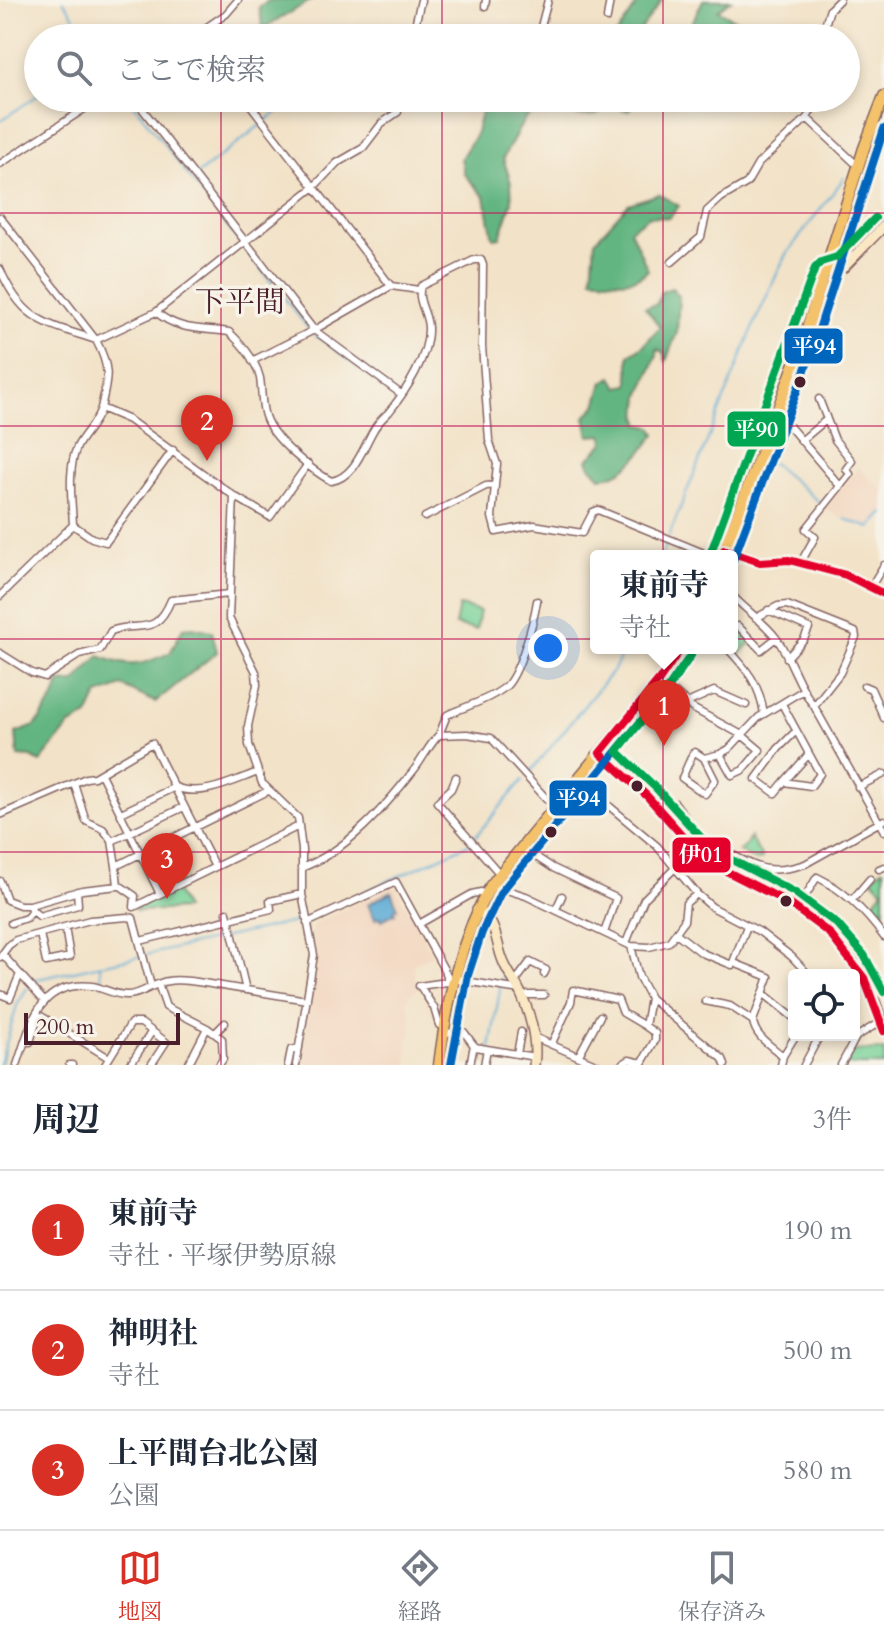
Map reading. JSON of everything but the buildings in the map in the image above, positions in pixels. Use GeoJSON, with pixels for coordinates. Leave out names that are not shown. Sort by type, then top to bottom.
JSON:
{"type":"FeatureCollection","features":[{"type":"Feature","properties":{"kind":"main road"},"geometry":{"type":"LineString","coordinates":[[724,550],[826,273],[858,166],[884,96]]}},
{"type":"Feature","properties":{"kind":"main road"},"geometry":{"type":"LineString","coordinates":[[439,1065],[451,982],[477,910],[488,890],[660,679],[677,654]]}},
{"type":"Feature","properties":{"kind":"street"},"geometry":{"type":"LineString","coordinates":[[213,24],[238,0]]}},
{"type":"Feature","properties":{"kind":"street"},"geometry":{"type":"LineString","coordinates":[[415,24],[421,0]]}},
{"type":"Feature","properties":{"kind":"street"},"geometry":{"type":"LineString","coordinates":[[542,24],[548,0]]}},
{"type":"Feature","properties":{"kind":"street"},"geometry":{"type":"LineString","coordinates":[[607,18],[610,0]]}},
{"type":"Feature","properties":{"kind":"street"},"geometry":{"type":"LineString","coordinates":[[825,24],[830,9],[839,0]]}},
{"type":"Feature","properties":{"kind":"street"},"geometry":{"type":"LineString","coordinates":[[0,164],[80,112]]}},
{"type":"Feature","properties":{"kind":"street"},"geometry":{"type":"LineString","coordinates":[[145,112],[314,330],[401,394]]}},
{"type":"Feature","properties":{"kind":"street"},"geometry":{"type":"LineString","coordinates":[[256,112],[391,286]]}},
{"type":"Feature","properties":{"kind":"street"},"geometry":{"type":"LineString","coordinates":[[0,269],[21,308],[35,318],[96,340],[156,312],[313,188],[337,163],[363,148],[382,123],[398,112]]}},
{"type":"Feature","properties":{"kind":"street"},"geometry":{"type":"LineString","coordinates":[[672,262],[701,237],[707,211],[721,198],[747,183],[758,164],[810,112]]}},
{"type":"Feature","properties":{"kind":"street"},"geometry":{"type":"LineString","coordinates":[[807,118],[858,166]]}},
{"type":"Feature","properties":{"kind":"street"},"geometry":{"type":"LineString","coordinates":[[0,217],[96,340],[106,359],[109,374],[101,408],[75,455],[72,472],[73,525],[0,596]]}},
{"type":"Feature","properties":{"kind":"street"},"geometry":{"type":"LineString","coordinates":[[826,273],[844,267],[884,226]]}},
{"type":"Feature","properties":{"kind":"street"},"geometry":{"type":"LineString","coordinates":[[419,290],[425,282],[474,260],[481,260],[482,346],[489,440],[497,464],[492,517],[496,532],[534,525],[582,533],[593,512],[598,510],[696,550]]}},
{"type":"Feature","properties":{"kind":"street"},"geometry":{"type":"LineString","coordinates":[[252,361],[391,286],[419,290]]}},
{"type":"Feature","properties":{"kind":"street"},"geometry":{"type":"LineString","coordinates":[[156,312],[165,320],[189,329],[229,332],[259,375],[267,421],[277,436],[331,481],[341,478],[355,463],[371,433],[401,394],[419,363],[428,328],[419,290]]}},
{"type":"Feature","properties":{"kind":"street"},"geometry":{"type":"LineString","coordinates":[[801,562],[815,537],[806,529],[850,474],[846,469],[852,461],[843,454],[819,399]]}},
{"type":"Feature","properties":{"kind":"street"},"geometry":{"type":"LineString","coordinates":[[101,408],[129,420],[234,496],[270,517],[308,464]]}},
{"type":"Feature","properties":{"kind":"street"},"geometry":{"type":"LineString","coordinates":[[776,415],[784,420],[840,486]]}},
{"type":"Feature","properties":{"kind":"street"},"geometry":{"type":"LineString","coordinates":[[801,441],[826,420]]}},
{"type":"Feature","properties":{"kind":"street"},"geometry":{"type":"LineString","coordinates":[[73,525],[92,538],[106,542],[173,450]]}},
{"type":"Feature","properties":{"kind":"street"},"geometry":{"type":"LineString","coordinates":[[425,517],[486,486],[495,485]]}},
{"type":"Feature","properties":{"kind":"street"},"geometry":{"type":"LineString","coordinates":[[234,496],[229,618],[256,672],[257,685],[247,735],[258,772],[268,791],[295,813],[299,826],[302,894],[314,955],[296,1065]]}},
{"type":"Feature","properties":{"kind":"street"},"geometry":{"type":"LineString","coordinates":[[738,557],[760,562],[801,562],[846,575],[884,594]]}},
{"type":"Feature","properties":{"kind":"street"},"geometry":{"type":"LineString","coordinates":[[870,588],[884,565]]}},
{"type":"Feature","properties":{"kind":"street"},"geometry":{"type":"LineString","coordinates":[[0,653],[32,673],[45,677],[79,655],[100,650],[111,631],[146,628],[156,622],[171,600],[229,594]]}},
{"type":"Feature","properties":{"kind":"street"},"geometry":{"type":"LineString","coordinates":[[301,868],[327,856],[361,828],[406,780],[439,735],[447,715],[483,701],[507,686],[535,615],[537,601]]}},
{"type":"Feature","properties":{"kind":"street"},"geometry":{"type":"LineString","coordinates":[[738,601],[776,638],[802,691],[814,706],[884,831]]}},
{"type":"Feature","properties":{"kind":"street"},"geometry":{"type":"LineString","coordinates":[[756,618],[768,610],[787,605],[855,632],[856,637],[840,673],[814,706]]}},
{"type":"Feature","properties":{"kind":"street"},"geometry":{"type":"LineString","coordinates":[[768,610],[809,628],[804,639],[787,658]]}},
{"type":"Feature","properties":{"kind":"street"},"geometry":{"type":"LineString","coordinates":[[738,626],[761,650],[776,638]]}},
{"type":"Feature","properties":{"kind":"street"},"geometry":{"type":"LineString","coordinates":[[732,654],[752,676],[760,691],[764,714]]}},
{"type":"Feature","properties":{"kind":"street"},"geometry":{"type":"LineString","coordinates":[[660,679],[687,703],[711,720],[742,735],[760,750],[743,770],[730,774],[720,754]]}},
{"type":"Feature","properties":{"kind":"street"},"geometry":{"type":"LineString","coordinates":[[864,686],[871,689],[884,718]]}},
{"type":"Feature","properties":{"kind":"street"},"geometry":{"type":"LineString","coordinates":[[687,703],[714,691],[743,707]]}},
{"type":"Feature","properties":{"kind":"street"},"geometry":{"type":"LineString","coordinates":[[704,758],[715,780],[705,794],[682,778],[693,753],[704,758],[729,749],[764,714],[802,691]]}},
{"type":"Feature","properties":{"kind":"street"},"geometry":{"type":"LineString","coordinates":[[875,698],[884,694]]}},
{"type":"Feature","properties":{"kind":"street"},"geometry":{"type":"LineString","coordinates":[[782,704],[820,774],[811,786],[784,782]]}},
{"type":"Feature","properties":{"kind":"street"},"geometry":{"type":"LineString","coordinates":[[796,731],[756,779],[775,793],[809,754]]}},
{"type":"Feature","properties":{"kind":"street"},"geometry":{"type":"LineString","coordinates":[[439,735],[467,734],[491,738],[554,807]]}},
{"type":"Feature","properties":{"kind":"street"},"geometry":{"type":"LineString","coordinates":[[0,815],[101,774],[152,743],[215,867]]}},
{"type":"Feature","properties":{"kind":"street"},"geometry":{"type":"LineString","coordinates":[[600,753],[634,782],[701,855],[798,908],[839,942],[871,991],[883,1024],[864,1030],[848,1049],[841,1065]]}},
{"type":"Feature","properties":{"kind":"street"},"geometry":{"type":"LineString","coordinates":[[121,813],[175,787],[212,788],[258,772]]}},
{"type":"Feature","properties":{"kind":"street"},"geometry":{"type":"LineString","coordinates":[[101,774],[160,894]]}},
{"type":"Feature","properties":{"kind":"street"},"geometry":{"type":"LineString","coordinates":[[858,787],[884,774]]}},
{"type":"Feature","properties":{"kind":"street"},"geometry":{"type":"LineString","coordinates":[[456,777],[451,789],[437,802],[499,873]]}},
{"type":"Feature","properties":{"kind":"street"},"geometry":{"type":"LineString","coordinates":[[578,780],[657,846],[697,894],[712,907],[760,932],[803,969]]}},
{"type":"Feature","properties":{"kind":"street"},"geometry":{"type":"LineString","coordinates":[[1,885],[7,900],[32,908],[77,891],[118,886],[112,841],[103,829],[86,821],[74,783]]}},
{"type":"Feature","properties":{"kind":"street"},"geometry":{"type":"LineString","coordinates":[[116,866],[268,791]]}},
{"type":"Feature","properties":{"kind":"street"},"geometry":{"type":"LineString","coordinates":[[673,826],[686,815],[675,803]]}},
{"type":"Feature","properties":{"kind":"street"},"geometry":{"type":"LineString","coordinates":[[112,841],[184,807]]}},
{"type":"Feature","properties":{"kind":"street"},"geometry":{"type":"LineString","coordinates":[[701,855],[711,845],[742,863],[761,868],[791,868],[805,864],[881,821]]}},
{"type":"Feature","properties":{"kind":"street"},"geometry":{"type":"LineString","coordinates":[[134,907],[299,826]]}},
{"type":"Feature","properties":{"kind":"street"},"geometry":{"type":"LineString","coordinates":[[521,847],[553,868],[616,898],[604,933]]}},
{"type":"Feature","properties":{"kind":"street"},"geometry":{"type":"LineString","coordinates":[[676,867],[644,899],[629,945],[639,977],[650,998],[723,1059],[725,1065]]}},
{"type":"Feature","properties":{"kind":"street"},"geometry":{"type":"LineString","coordinates":[[798,908],[817,877],[852,900],[884,937]]}},
{"type":"Feature","properties":{"kind":"street"},"geometry":{"type":"LineString","coordinates":[[852,900],[870,879]]}},
{"type":"Feature","properties":{"kind":"street"},"geometry":{"type":"LineString","coordinates":[[307,923],[396,882],[451,982]]}},
{"type":"Feature","properties":{"kind":"street"},"geometry":{"type":"LineString","coordinates":[[122,887],[135,896],[133,918],[154,985],[166,1007],[222,1039],[223,1059],[219,1065]]}},
{"type":"Feature","properties":{"kind":"street"},"geometry":{"type":"LineString","coordinates":[[419,924],[472,894],[488,890],[556,909],[629,945],[649,947],[669,942],[686,915],[686,903],[697,894]]}},
{"type":"Feature","properties":{"kind":"street"},"geometry":{"type":"LineString","coordinates":[[32,908],[39,916],[78,905],[77,891]]}},
{"type":"Feature","properties":{"kind":"street"},"geometry":{"type":"LineString","coordinates":[[140,941],[228,915],[271,909],[270,901],[302,894]]}},
{"type":"Feature","properties":{"kind":"street"},"geometry":{"type":"LineString","coordinates":[[556,909],[562,896]]}},
{"type":"Feature","properties":{"kind":"street"},"geometry":{"type":"LineString","coordinates":[[11,923],[26,918],[32,908]]}},
{"type":"Feature","properties":{"kind":"street"},"geometry":{"type":"LineString","coordinates":[[465,1022],[464,1032],[474,1045],[534,1061],[534,1037],[519,989],[502,960],[491,921],[477,910]]}},
{"type":"Feature","properties":{"kind":"street"},"geometry":{"type":"LineString","coordinates":[[228,915],[246,990]]}},
{"type":"Feature","properties":{"kind":"street"},"geometry":{"type":"LineString","coordinates":[[44,1001],[1,956],[16,940],[90,920],[133,918]]}},
{"type":"Feature","properties":{"kind":"street"},"geometry":{"type":"LineString","coordinates":[[734,963],[747,926]]}},
{"type":"Feature","properties":{"kind":"street"},"geometry":{"type":"LineString","coordinates":[[40,934],[46,962],[70,957],[65,927]]}},
{"type":"Feature","properties":{"kind":"street"},"geometry":{"type":"LineString","coordinates":[[676,933],[702,953],[769,977],[753,1021],[756,1033],[783,1056]]}},
{"type":"Feature","properties":{"kind":"street"},"geometry":{"type":"LineString","coordinates":[[519,989],[530,962],[546,970]]}},
{"type":"Feature","properties":{"kind":"street"},"geometry":{"type":"LineString","coordinates":[[0,994],[10,998],[20,974]]}},
{"type":"Feature","properties":{"kind":"street"},"geometry":{"type":"LineString","coordinates":[[17,1065],[34,1015],[44,1001],[55,992],[74,986],[105,988],[123,996],[169,980],[307,1000]]}},
{"type":"Feature","properties":{"kind":"street"},"geometry":{"type":"LineString","coordinates":[[464,1032],[443,1030],[434,1008],[419,986],[451,982],[519,989],[544,995]]}},
{"type":"Feature","properties":{"kind":"street"},"geometry":{"type":"LineString","coordinates":[[871,991],[884,987]]}},
{"type":"Feature","properties":{"kind":"street"},"geometry":{"type":"LineString","coordinates":[[552,1043],[571,1002],[573,990],[618,1000],[623,1013],[655,1033],[644,1064],[629,1060],[621,1065]]}},
{"type":"Feature","properties":{"kind":"street"},"geometry":{"type":"LineString","coordinates":[[763,993],[788,1013]]}},
{"type":"Feature","properties":{"kind":"street"},"geometry":{"type":"LineString","coordinates":[[645,1026],[650,998]]}},
{"type":"Feature","properties":{"kind":"street"},"geometry":{"type":"LineString","coordinates":[[705,1001],[730,1006],[753,1021]]}},
{"type":"Feature","properties":{"kind":"street"},"geometry":{"type":"LineString","coordinates":[[25,1040],[30,1042],[37,1019],[41,1016],[109,1058]]}},
{"type":"Feature","properties":{"kind":"street"},"geometry":{"type":"LineString","coordinates":[[579,1055],[600,1016]]}},
{"type":"Feature","properties":{"kind":"street"},"geometry":{"type":"LineString","coordinates":[[105,1065],[131,1023],[141,1023],[166,1042],[151,1065]]}},
{"type":"Feature","properties":{"kind":"street"},"geometry":{"type":"LineString","coordinates":[[215,1033],[225,1023]]}},
{"type":"Feature","properties":{"kind":"street"},"geometry":{"type":"LineString","coordinates":[[188,1065],[207,1028]]}},
{"type":"Feature","properties":{"kind":"street"},"geometry":{"type":"LineString","coordinates":[[860,1028],[864,1030]]}},
{"type":"Feature","properties":{"kind":"street"},"geometry":{"type":"LineString","coordinates":[[130,1065],[152,1031]]}},
{"type":"Feature","properties":{"kind":"street"},"geometry":{"type":"LineString","coordinates":[[517,1054],[521,1032]]}},
{"type":"Feature","properties":{"kind":"street"},"geometry":{"type":"LineString","coordinates":[[534,1037],[598,1065]]}},
{"type":"Feature","properties":{"kind":"street"},"geometry":{"type":"LineString","coordinates":[[781,1065],[792,1041]]}},
{"type":"Feature","properties":{"kind":"street"},"geometry":{"type":"LineString","coordinates":[[804,1065],[817,1041]]}},
{"type":"Feature","properties":{"kind":"street"},"geometry":{"type":"LineString","coordinates":[[470,1065],[474,1045]]}},
{"type":"Feature","properties":{"kind":"street"},"geometry":{"type":"LineString","coordinates":[[288,1065],[291,1050],[299,1048]]}},
{"type":"Feature","properties":{"kind":"street"},"geometry":{"type":"LineString","coordinates":[[484,1065],[487,1049]]}},
{"type":"Feature","properties":{"kind":"shaded area"},"geometry":{"type":"Polygon","coordinates":[[[858,468],[884,490],[884,511],[868,528],[845,518],[843,520],[824,508],[858,468]]]}},
{"type":"Feature","properties":{"kind":"shaded area"},"geometry":{"type":"Polygon","coordinates":[[[393,886],[432,955],[413,965],[418,990],[408,994],[409,998],[406,999],[412,1035],[408,1038],[408,1065],[299,1065],[317,959],[311,931],[314,924],[393,886]]]}},
{"type":"Feature","properties":{"kind":"green space"},"geometry":{"type":"Polygon","coordinates":[[[270,0],[312,0],[270,24],[262,24],[259,7],[270,0]]]}},
{"type":"Feature","properties":{"kind":"green space"},"geometry":{"type":"Polygon","coordinates":[[[640,0],[662,0],[645,24],[624,24],[640,0]]]}},
{"type":"Feature","properties":{"kind":"green space"},"geometry":{"type":"Polygon","coordinates":[[[703,0],[731,0],[718,10],[742,24],[709,23],[692,24],[703,0]]]}},
{"type":"Feature","properties":{"kind":"green space"},"geometry":{"type":"Polygon","coordinates":[[[481,112],[534,112],[524,120],[503,158],[511,183],[512,202],[500,237],[493,238],[485,197],[464,174],[461,158],[475,136],[481,112]]]}},
{"type":"Feature","properties":{"kind":"green space"},"geometry":{"type":"Polygon","coordinates":[[[573,112],[601,112],[597,115],[578,116],[573,112]]]}},
{"type":"Feature","properties":{"kind":"green space"},"geometry":{"type":"Polygon","coordinates":[[[659,194],[679,206],[669,218],[649,216],[630,230],[648,270],[629,280],[592,278],[595,241],[628,204],[659,194]]]}},
{"type":"Feature","properties":{"kind":"green space"},"geometry":{"type":"Polygon","coordinates":[[[672,288],[679,296],[677,332],[666,361],[663,352],[657,349],[640,396],[638,416],[641,425],[652,427],[656,434],[625,468],[600,477],[588,459],[604,443],[603,435],[589,436],[585,417],[596,406],[603,382],[612,377],[618,387],[629,385],[629,355],[643,346],[660,327],[645,307],[657,304],[661,292],[672,288]]]}},
{"type":"Feature","properties":{"kind":"green space"},"geometry":{"type":"Polygon","coordinates":[[[459,606],[480,611],[476,630],[455,625],[459,606]]]}},
{"type":"Feature","properties":{"kind":"green space"},"geometry":{"type":"Polygon","coordinates":[[[183,628],[212,631],[217,652],[155,702],[122,686],[98,695],[88,716],[70,725],[40,762],[31,757],[18,756],[16,733],[35,726],[53,700],[60,683],[75,682],[99,656],[135,664],[170,653],[183,628]]]}},
{"type":"Feature","properties":{"kind":"green space"},"geometry":{"type":"Polygon","coordinates":[[[738,628],[752,642],[737,656],[735,654],[738,654],[738,628]]]}},
{"type":"Feature","properties":{"kind":"green space"},"geometry":{"type":"Polygon","coordinates":[[[750,837],[762,859],[754,860],[739,851],[750,837]]]}},
{"type":"Feature","properties":{"kind":"green space"},"geometry":{"type":"Polygon","coordinates":[[[884,869],[884,913],[874,902],[883,890],[872,879],[884,869]]]}},
{"type":"Feature","properties":{"kind":"green space"},"geometry":{"type":"Polygon","coordinates":[[[175,889],[185,909],[136,911],[135,908],[175,889]]]}},
{"type":"Feature","properties":{"kind":"green space"},"geometry":{"type":"Polygon","coordinates":[[[884,1050],[884,1065],[843,1065],[851,1051],[884,1050]]]}},
{"type":"Feature","properties":{"kind":"water"},"geometry":{"type":"Polygon","coordinates":[[[391,892],[398,908],[382,920],[380,917],[375,919],[368,904],[391,892]]]}},
{"type":"Feature","properties":{"kind":"waterway"},"geometry":{"type":"LineString","coordinates":[[63,0],[79,24]]}},
{"type":"Feature","properties":{"kind":"waterway"},"geometry":{"type":"LineString","coordinates":[[0,121],[24,105]]}},
{"type":"Feature","properties":{"kind":"waterway"},"geometry":{"type":"LineString","coordinates":[[140,112],[239,242]]}},
{"type":"Feature","properties":{"kind":"waterway"},"geometry":{"type":"LineString","coordinates":[[198,174],[277,112]]}},
{"type":"Feature","properties":{"kind":"waterway"},"geometry":{"type":"LineString","coordinates":[[876,138],[884,128]]}},
{"type":"Feature","properties":{"kind":"waterway"},"geometry":{"type":"LineString","coordinates":[[669,536],[785,256],[844,178]]}},
{"type":"Feature","properties":{"kind":"waterway"},"geometry":{"type":"LineString","coordinates":[[243,247],[309,329]]}},
{"type":"Feature","properties":{"kind":"waterway"},"geometry":{"type":"LineString","coordinates":[[314,334],[396,396]]}},
{"type":"Feature","properties":{"kind":"waterway"},"geometry":{"type":"LineString","coordinates":[[766,458],[824,506]]}},
{"type":"Feature","properties":{"kind":"waterway"},"geometry":{"type":"LineString","coordinates":[[845,519],[870,528],[884,513]]}},
{"type":"Feature","properties":{"kind":"waterway"},"geometry":{"type":"LineString","coordinates":[[664,550],[667,542]]}},
{"type":"Feature","properties":{"kind":"waterway"},"geometry":{"type":"LineString","coordinates":[[528,775],[615,668],[622,654]]}},
{"type":"Feature","properties":{"kind":"waterway"},"geometry":{"type":"LineString","coordinates":[[473,839],[523,780]]}},
{"type":"Feature","properties":{"kind":"waterway"},"geometry":{"type":"LineString","coordinates":[[32,984],[38,979],[303,920],[469,844]]}},
{"type":"Feature","properties":{"kind":"waterway"},"geometry":{"type":"LineString","coordinates":[[100,966],[102,986]]}},
{"type":"Feature","properties":{"kind":"waterway"},"geometry":{"type":"LineString","coordinates":[[490,1048],[503,972]]}},
{"type":"Feature","properties":{"kind":"waterway"},"geometry":{"type":"LineString","coordinates":[[0,1065],[17,1005],[27,988]]}},
{"type":"Feature","properties":{"kind":"transit line","name":"平94"},"geometry":{"type":"LineString","coordinates":[[737,550],[812,351],[884,129]]}},
{"type":"Feature","properties":{"kind":"transit line","name":"平90"},"geometry":{"type":"LineString","coordinates":[[712,550],[815,268],[821,262],[837,257],[875,218]]}},
{"type":"Feature","properties":{"kind":"transit line","name":"伊01"},"geometry":{"type":"LineString","coordinates":[[738,555],[760,562],[789,560],[846,575],[884,594]]}},
{"type":"Feature","properties":{"kind":"transit line","name":"伊01"},"geometry":{"type":"LineString","coordinates":[[600,753],[677,654]]}},
{"type":"Feature","properties":{"kind":"transit line","name":"平94"},"geometry":{"type":"LineString","coordinates":[[451,1065],[468,975],[482,932],[501,892],[669,687],[691,655]]}},
{"type":"Feature","properties":{"kind":"transit line","name":"平90"},"geometry":{"type":"LineString","coordinates":[[691,655],[617,751],[705,842],[732,860],[794,892],[837,924],[864,955],[884,992]]}},
{"type":"Feature","properties":{"kind":"transit line","name":"伊01"},"geometry":{"type":"LineString","coordinates":[[600,753],[647,796],[697,852],[726,871],[787,902],[829,933],[864,978],[884,1031]]}},
{"type":"Feature","properties":{"kind":"place","name":"神明社"},"geometry":{"type":"Point","coordinates":[207,461]}},
{"type":"Feature","properties":{"kind":"place","name":"東前寺"},"geometry":{"type":"Point","coordinates":[664,746]}},
{"type":"Feature","properties":{"kind":"place","name":"上平間台北公園"},"geometry":{"type":"Point","coordinates":[167,899]}},
{"type":"Feature","properties":{"kind":"district","name":"下平間"},"geometry":{"type":"Point","coordinates":[240,302]}}]}
